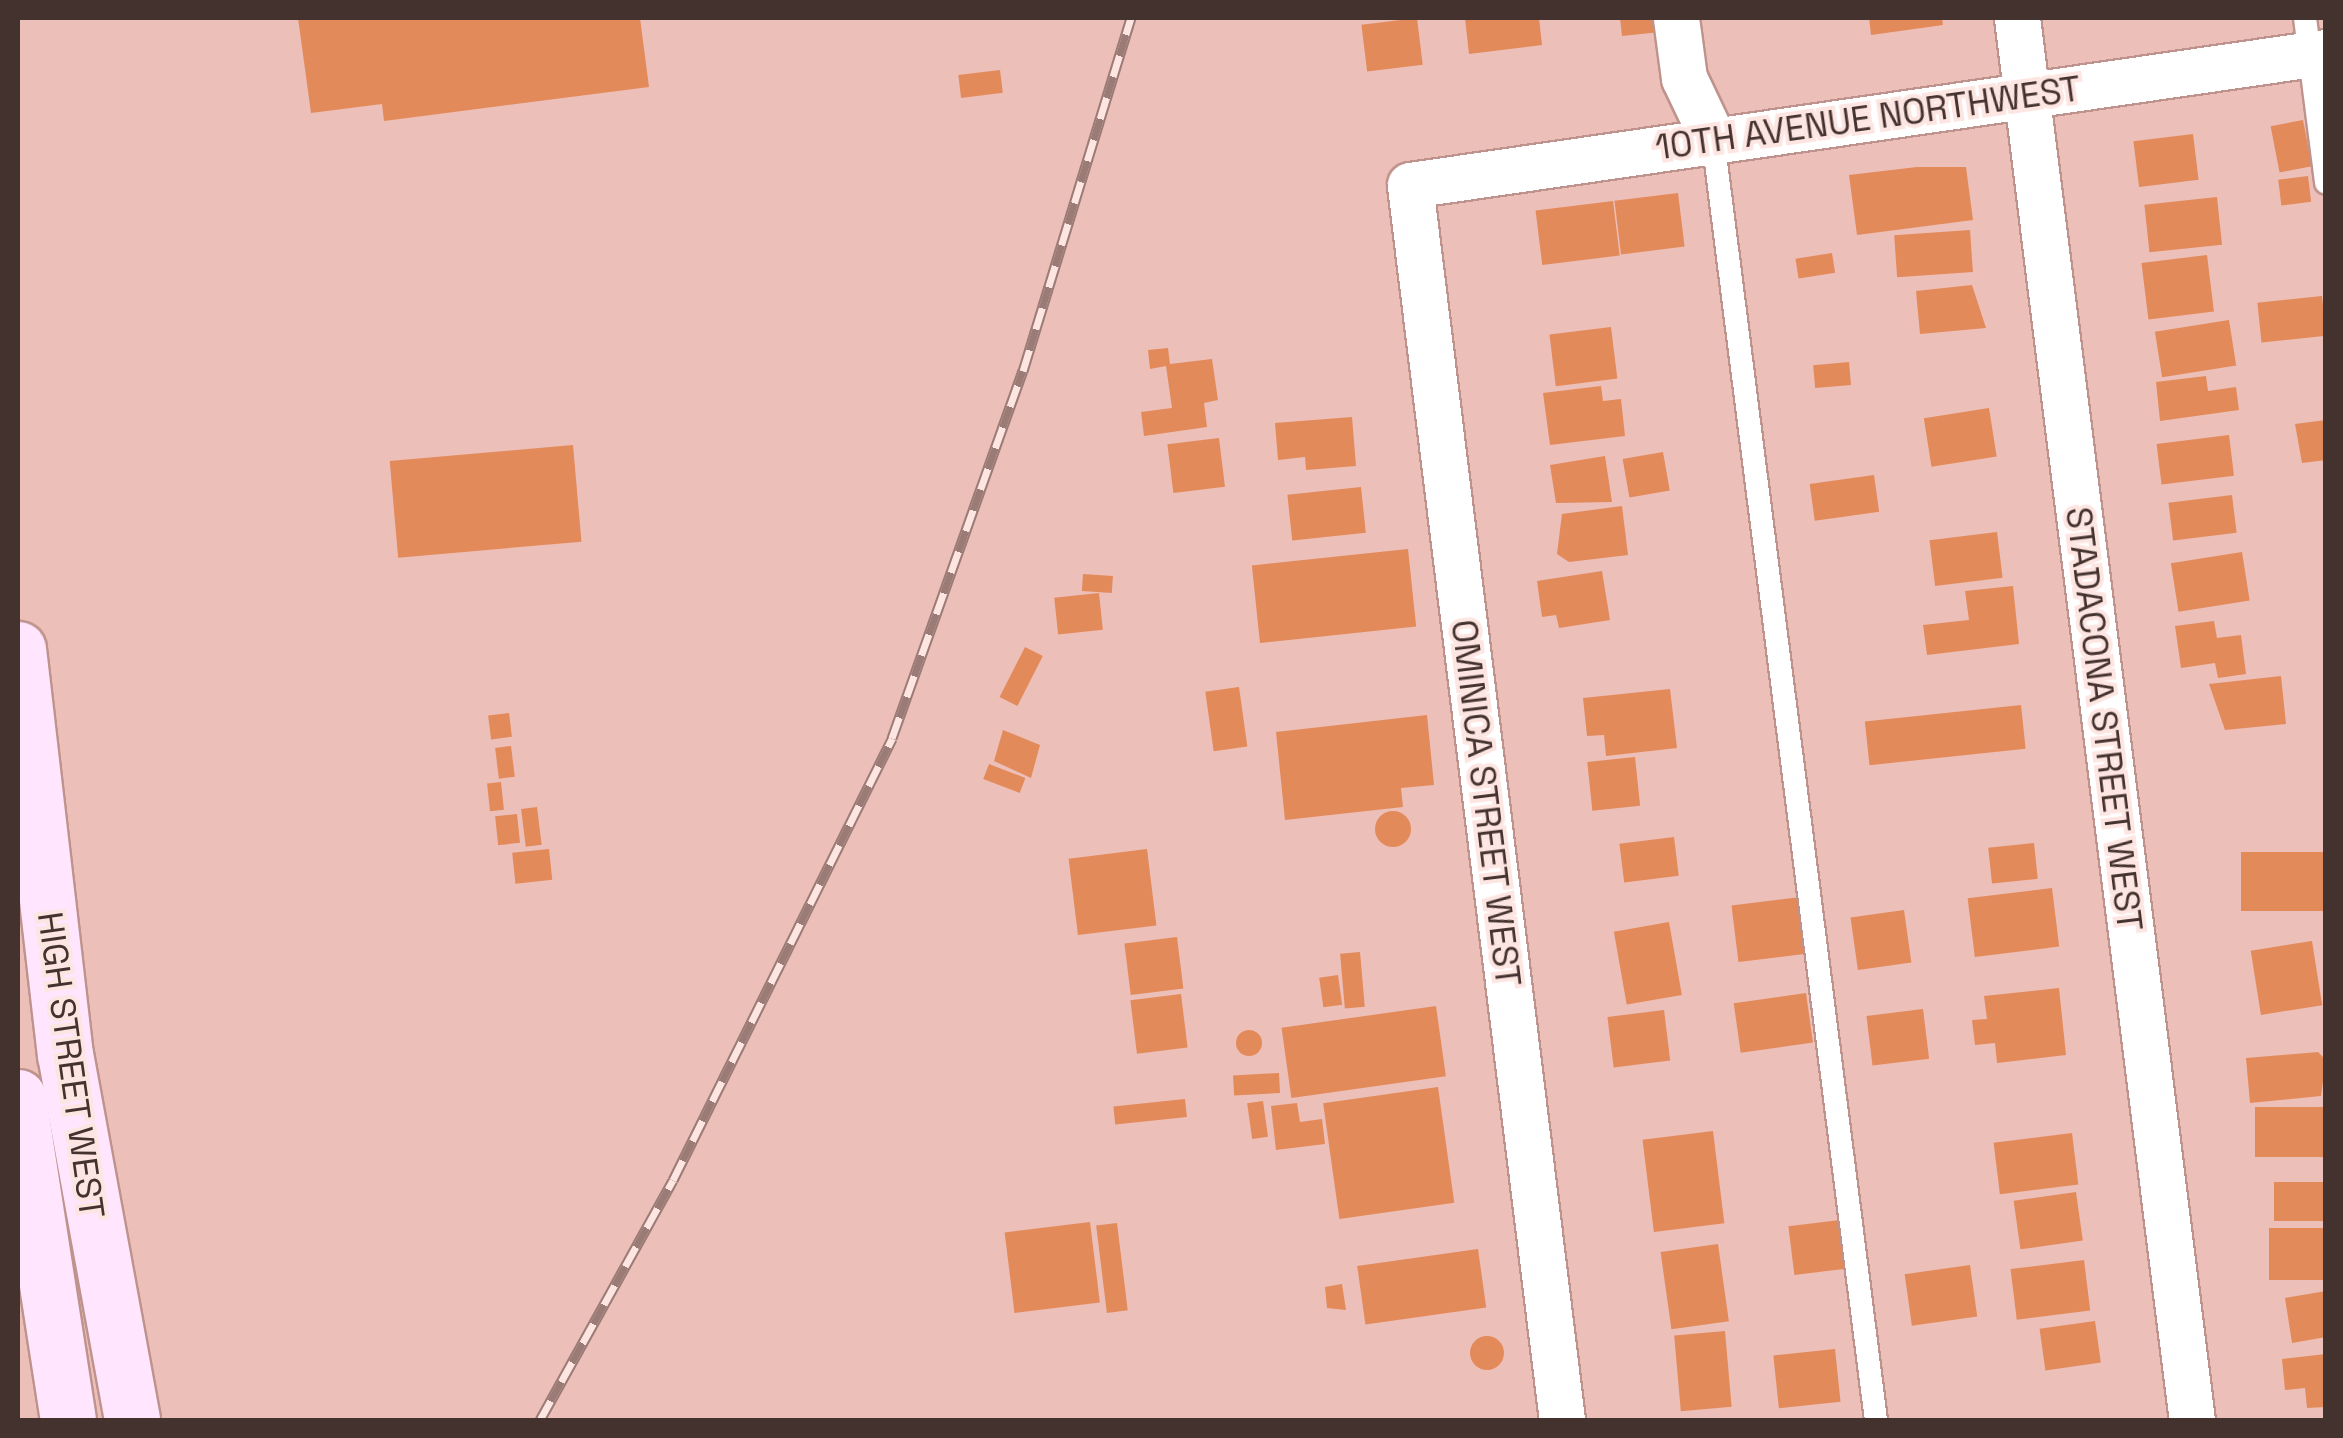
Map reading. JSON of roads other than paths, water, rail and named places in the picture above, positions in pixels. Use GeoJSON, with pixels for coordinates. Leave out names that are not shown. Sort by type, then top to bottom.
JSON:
{"type":"FeatureCollection","features":[{"type":"Feature","properties":{"kind":"main road","name":"HIGH STREET WEST"},"geometry":{"type":"LineString","coordinates":[[18,648],[66,1054],[132,1420]]}},
{"type":"Feature","properties":{"kind":"main road"},"geometry":{"type":"LineString","coordinates":[[18,1096],[68,1420]]}},
{"type":"Feature","properties":{"kind":"street"},"geometry":{"type":"LineString","coordinates":[[1676,18],[1684,78],[1713,139]]}},
{"type":"Feature","properties":{"kind":"street","name":"STADACONA STREET WEST"},"geometry":{"type":"LineString","coordinates":[[2017,18],[2192,1420]]}},
{"type":"Feature","properties":{"kind":"street","name":"10TH AVENUE NORTHWEST"},"geometry":{"type":"LineString","coordinates":[[1410,185],[2027,97],[2313,41]]}},
{"type":"Feature","properties":{"kind":"street","name":"OMINICA STREET WEST"},"geometry":{"type":"LineString","coordinates":[[1410,185],[1562,1420]]}},
{"type":"Feature","properties":{"kind":"lane"},"geometry":{"type":"LineString","coordinates":[[2313,41],[2326,183]]}},
{"type":"Feature","properties":{"kind":"lane"},"geometry":{"type":"LineString","coordinates":[[1713,139],[1876,1420]]}},
{"type":"Feature","properties":{"kind":"railway"},"geometry":{"type":"LineString","coordinates":[[540,1420],[673,1180],[892,738],[1023,371],[1131,18]]}}]}
